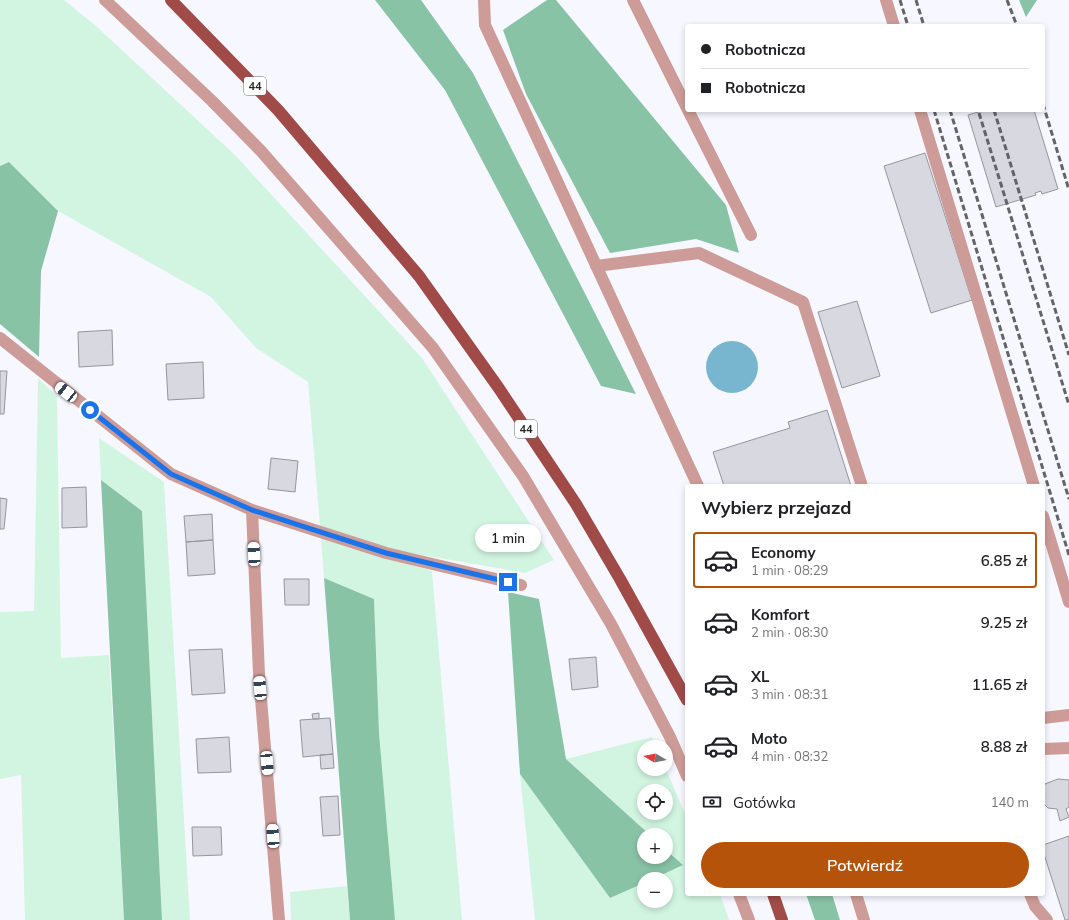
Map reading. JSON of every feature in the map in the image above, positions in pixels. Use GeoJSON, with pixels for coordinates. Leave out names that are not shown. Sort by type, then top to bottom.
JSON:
{"type":"FeatureCollection","features":[{"type":"Feature","properties":{"kind":"main road","name":"44"},"geometry":{"type":"LineString","coordinates":[[171,0],[278,110],[419,276],[498,387],[576,504],[620,579],[685,696]]}},
{"type":"Feature","properties":{"kind":"main road"},"geometry":{"type":"LineString","coordinates":[[774,896],[782,920]]}},
{"type":"Feature","properties":{"kind":"street"},"geometry":{"type":"LineString","coordinates":[[105,0],[212,101],[261,151],[433,348],[523,476],[611,624],[670,737],[685,771]]}},
{"type":"Feature","properties":{"kind":"street"},"geometry":{"type":"LineString","coordinates":[[484,0],[485,25],[697,484]]}},
{"type":"Feature","properties":{"kind":"street"},"geometry":{"type":"LineString","coordinates":[[633,0],[685,103]]}},
{"type":"Feature","properties":{"kind":"street"},"geometry":{"type":"LineString","coordinates":[[886,0],[893,24]]}},
{"type":"Feature","properties":{"kind":"street"},"geometry":{"type":"LineString","coordinates":[[690,112],[751,235]]}},
{"type":"Feature","properties":{"kind":"street"},"geometry":{"type":"LineString","coordinates":[[921,112],[1033,484]]}},
{"type":"Feature","properties":{"kind":"street"},"geometry":{"type":"LineString","coordinates":[[596,266],[699,253],[803,302],[861,484]]}},
{"type":"Feature","properties":{"kind":"street"},"geometry":{"type":"LineString","coordinates":[[0,338],[171,474],[252,510],[386,553],[521,585]]}},
{"type":"Feature","properties":{"kind":"street"},"geometry":{"type":"LineString","coordinates":[[252,510],[259,674],[279,920]]}},
{"type":"Feature","properties":{"kind":"street"},"geometry":{"type":"LineString","coordinates":[[1045,523],[1069,602]]}},
{"type":"Feature","properties":{"kind":"street"},"geometry":{"type":"LineString","coordinates":[[1045,718],[1069,715]]}},
{"type":"Feature","properties":{"kind":"street"},"geometry":{"type":"LineString","coordinates":[[1045,749],[1069,748]]}},
{"type":"Feature","properties":{"kind":"street"},"geometry":{"type":"LineString","coordinates":[[740,896],[749,920]]}},
{"type":"Feature","properties":{"kind":"street"},"geometry":{"type":"LineString","coordinates":[[857,896],[864,920]]}},
{"type":"Feature","properties":{"kind":"street"},"geometry":{"type":"LineString","coordinates":[[1031,896],[1035,906],[1048,920]]}},
{"type":"Feature","properties":{"kind":"green space"},"geometry":{"type":"Polygon","coordinates":[[[0,0],[64,0],[96,26],[235,155],[422,358],[554,560],[525,573],[388,549],[320,526],[308,382],[256,348],[211,297],[58,211],[9,162],[0,166],[0,0]]]}},
{"type":"Feature","properties":{"kind":"green space"},"geometry":{"type":"Polygon","coordinates":[[[375,0],[421,0],[473,73],[636,394],[601,386],[445,90],[375,0]]]}},
{"type":"Feature","properties":{"kind":"green space"},"geometry":{"type":"Polygon","coordinates":[[[547,0],[556,0],[726,205],[739,253],[696,239],[610,253],[526,94],[503,30],[547,0]]]}},
{"type":"Feature","properties":{"kind":"green space"},"geometry":{"type":"Polygon","coordinates":[[[1019,0],[1037,0],[1026,17],[1019,0]]]}},
{"type":"Feature","properties":{"kind":"green space"},"geometry":{"type":"Polygon","coordinates":[[[9,162],[58,211],[41,271],[39,357],[0,324],[0,166],[9,162]]]}},
{"type":"Feature","properties":{"kind":"green space"},"geometry":{"type":"Polygon","coordinates":[[[38,378],[57,396],[61,658],[109,655],[124,920],[25,920],[21,775],[0,779],[0,612],[34,611],[38,378]]]}},
{"type":"Feature","properties":{"kind":"green space"},"geometry":{"type":"Polygon","coordinates":[[[99,438],[164,482],[190,920],[162,920],[142,511],[101,480],[99,438]]]}},
{"type":"Feature","properties":{"kind":"green space"},"geometry":{"type":"Polygon","coordinates":[[[101,480],[142,511],[162,920],[124,920],[101,480]]]}},
{"type":"Feature","properties":{"kind":"green space"},"geometry":{"type":"Polygon","coordinates":[[[321,538],[432,571],[462,920],[395,920],[379,733],[374,599],[324,578],[321,538]]]}},
{"type":"Feature","properties":{"kind":"green space"},"geometry":{"type":"Polygon","coordinates":[[[324,578],[374,599],[379,733],[395,920],[350,920],[324,578]]]}},
{"type":"Feature","properties":{"kind":"green space"},"geometry":{"type":"Polygon","coordinates":[[[508,592],[539,599],[566,759],[642,828],[637,828],[637,864],[673,864],[673,856],[683,865],[668,872],[637,872],[637,886],[610,898],[520,774],[508,592]]]}},
{"type":"Feature","properties":{"kind":"green space"},"geometry":{"type":"Polygon","coordinates":[[[652,737],[653,740],[640,740],[652,737]]]}},
{"type":"Feature","properties":{"kind":"green space"},"geometry":{"type":"Polygon","coordinates":[[[637,741],[637,776],[669,776],[672,784],[637,784],[637,820],[673,820],[673,785],[685,813],[685,896],[721,896],[729,920],[535,920],[520,774],[610,898],[637,886],[637,908],[673,908],[673,872],[668,872],[683,865],[673,856],[673,828],[642,828],[566,759],[637,741]]]}},
{"type":"Feature","properties":{"kind":"green space"},"geometry":{"type":"Polygon","coordinates":[[[347,886],[350,920],[291,920],[290,892],[347,886]]]}},
{"type":"Feature","properties":{"kind":"green space"},"geometry":{"type":"Polygon","coordinates":[[[807,896],[833,896],[840,920],[815,920],[807,896]]]}},
{"type":"Feature","properties":{"kind":"water"},"geometry":{"type":"Polygon","coordinates":[[[727,341],[737,341],[751,348],[758,362],[758,372],[751,386],[737,393],[727,393],[717,389],[710,382],[706,372],[706,362],[710,352],[717,345],[727,341]]]}},
{"type":"Feature","properties":{"kind":"building"},"geometry":{"type":"Polygon","coordinates":[[[978,112],[1035,112],[1058,189],[1042,194],[1041,191],[1035,193],[1036,195],[996,207],[968,115],[978,112]]]}},
{"type":"Feature","properties":{"kind":"building"},"geometry":{"type":"Polygon","coordinates":[[[925,153],[972,300],[931,313],[884,166],[925,153]]]}},
{"type":"Feature","properties":{"kind":"building"},"geometry":{"type":"Polygon","coordinates":[[[857,301],[880,376],[842,388],[818,312],[857,301]]]}},
{"type":"Feature","properties":{"kind":"building"},"geometry":{"type":"Polygon","coordinates":[[[112,330],[113,365],[79,367],[78,332],[112,330]]]}},
{"type":"Feature","properties":{"kind":"building"},"geometry":{"type":"Polygon","coordinates":[[[203,362],[204,398],[168,400],[166,364],[203,362]]]}},
{"type":"Feature","properties":{"kind":"building"},"geometry":{"type":"Polygon","coordinates":[[[0,371],[7,371],[4,414],[0,414],[0,371]]]}},
{"type":"Feature","properties":{"kind":"building"},"geometry":{"type":"Polygon","coordinates":[[[827,410],[850,484],[723,484],[713,452],[790,428],[788,422],[827,410]]]}},
{"type":"Feature","properties":{"kind":"building"},"geometry":{"type":"Polygon","coordinates":[[[271,458],[298,461],[295,492],[268,489],[271,458]]]}},
{"type":"Feature","properties":{"kind":"building"},"geometry":{"type":"Polygon","coordinates":[[[86,487],[87,527],[62,528],[62,488],[86,487]]]}},
{"type":"Feature","properties":{"kind":"building"},"geometry":{"type":"Polygon","coordinates":[[[0,498],[7,499],[4,529],[0,529],[0,498]]]}},
{"type":"Feature","properties":{"kind":"building"},"geometry":{"type":"Polygon","coordinates":[[[212,514],[213,540],[186,542],[184,516],[212,514]]]}},
{"type":"Feature","properties":{"kind":"building"},"geometry":{"type":"Polygon","coordinates":[[[213,540],[215,574],[188,576],[186,542],[213,540]]]}},
{"type":"Feature","properties":{"kind":"building"},"geometry":{"type":"Polygon","coordinates":[[[284,579],[309,579],[309,605],[285,605],[284,579]]]}},
{"type":"Feature","properties":{"kind":"building"},"geometry":{"type":"Polygon","coordinates":[[[222,649],[225,693],[192,695],[189,650],[222,649]]]}},
{"type":"Feature","properties":{"kind":"building"},"geometry":{"type":"Polygon","coordinates":[[[596,657],[598,687],[572,690],[569,659],[596,657]]]}},
{"type":"Feature","properties":{"kind":"building"},"geometry":{"type":"Polygon","coordinates":[[[319,713],[319,719],[313,719],[312,714],[319,713]]]}},
{"type":"Feature","properties":{"kind":"building"},"geometry":{"type":"Polygon","coordinates":[[[330,718],[333,754],[303,757],[300,720],[330,718]]]}},
{"type":"Feature","properties":{"kind":"building"},"geometry":{"type":"Polygon","coordinates":[[[229,737],[231,772],[198,773],[196,739],[229,737]]]}},
{"type":"Feature","properties":{"kind":"building"},"geometry":{"type":"Polygon","coordinates":[[[333,754],[334,768],[321,769],[320,755],[333,754]]]}},
{"type":"Feature","properties":{"kind":"building"},"geometry":{"type":"Polygon","coordinates":[[[1058,779],[1069,780],[1069,807],[1066,809],[1069,817],[1060,821],[1057,809],[1048,808],[1045,805],[1045,784],[1058,779]]]}},
{"type":"Feature","properties":{"kind":"building"},"geometry":{"type":"Polygon","coordinates":[[[338,796],[340,835],[323,836],[320,797],[338,796]]]}},
{"type":"Feature","properties":{"kind":"building"},"geometry":{"type":"Polygon","coordinates":[[[192,827],[221,827],[222,855],[193,856],[192,827]]]}},
{"type":"Feature","properties":{"kind":"building"},"geometry":{"type":"Polygon","coordinates":[[[1069,836],[1069,920],[1065,920],[1045,857],[1045,844],[1069,836]]]}},
{"type":"Feature","properties":{"kind":"railway"},"geometry":{"type":"LineString","coordinates":[[900,0],[907,24]]}},
{"type":"Feature","properties":{"kind":"railway"},"geometry":{"type":"LineString","coordinates":[[916,0],[923,24]]}},
{"type":"Feature","properties":{"kind":"railway"},"geometry":{"type":"LineString","coordinates":[[1007,0],[1016,24]]}},
{"type":"Feature","properties":{"kind":"railway"},"geometry":{"type":"LineString","coordinates":[[1045,111],[1069,190]]}},
{"type":"Feature","properties":{"kind":"railway"},"geometry":{"type":"LineString","coordinates":[[935,112],[1069,555]]}},
{"type":"Feature","properties":{"kind":"railway"},"geometry":{"type":"LineString","coordinates":[[951,112],[1069,499]]}},
{"type":"Feature","properties":{"kind":"railway"},"geometry":{"type":"LineString","coordinates":[[995,112],[1069,355]]}},
{"type":"Feature","properties":{"kind":"railway"},"geometry":{"type":"LineString","coordinates":[[979,113],[1069,405]]}},
{"type":"Feature","properties":{"kind":"route"},"geometry":{"type":"LineString","coordinates":[[90,410],[171,474],[252,510],[386,553],[508,582]]}}]}
